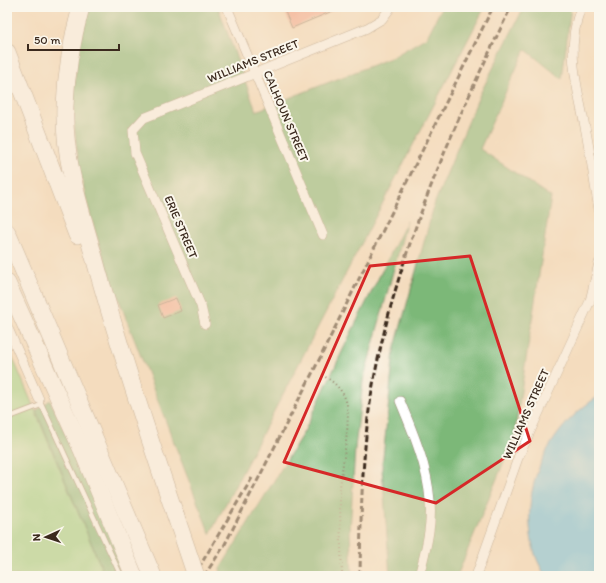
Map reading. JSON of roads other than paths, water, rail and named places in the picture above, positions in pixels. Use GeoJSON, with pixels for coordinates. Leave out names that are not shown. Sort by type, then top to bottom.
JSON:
{"type":"FeatureCollection","features":[{"type":"Feature","properties":{"kind":"highway"},"geometry":{"type":"LineString","coordinates":[[81,7],[72,44],[65,106],[70,168],[78,205],[115,336]]}},
{"type":"Feature","properties":{"kind":"highway"},"geometry":{"type":"LineString","coordinates":[[7,52],[115,336],[196,576]]}},
{"type":"Feature","properties":{"kind":"highway"},"geometry":{"type":"LineString","coordinates":[[7,232],[153,576]]}},
{"type":"Feature","properties":{"kind":"highway"},"geometry":{"type":"LineString","coordinates":[[7,283],[82,450],[134,576]]}},
{"type":"Feature","properties":{"kind":"street","name":"CALHOUN STREET"},"geometry":{"type":"LineString","coordinates":[[226,7],[323,235]]}},
{"type":"Feature","properties":{"kind":"street","name":"WILLIAMS STREET"},"geometry":{"type":"LineString","coordinates":[[132,141],[133,130],[144,118],[368,28],[382,19],[391,7]]}},
{"type":"Feature","properties":{"kind":"street"},"geometry":{"type":"LineString","coordinates":[[581,7],[572,41],[573,69],[599,209]]}},
{"type":"Feature","properties":{"kind":"street","name":"ERIE STREET"},"geometry":{"type":"LineString","coordinates":[[132,141],[135,153],[201,306],[205,324]]}},
{"type":"Feature","properties":{"kind":"street","name":"WILLIAMS STREET"},"geometry":{"type":"LineString","coordinates":[[476,576],[518,458],[590,301],[599,263]]}},
{"type":"Feature","properties":{"kind":"street"},"geometry":{"type":"LineString","coordinates":[[7,326],[40,402]]}},
{"type":"Feature","properties":{"kind":"street"},"geometry":{"type":"LineString","coordinates":[[400,401],[418,442],[430,497],[430,530],[419,576]]}},
{"type":"Feature","properties":{"kind":"lane"},"geometry":{"type":"LineString","coordinates":[[7,418],[40,402],[121,576]]}},
{"type":"Feature","properties":{"kind":"water"},"geometry":{"type":"Polygon","coordinates":[[[599,396],[599,576],[545,576],[535,554],[530,531],[530,508],[533,485],[540,464],[551,444],[564,426],[580,410],[599,396]]]}},
{"type":"Feature","properties":{"kind":"railway"},"geometry":{"type":"LineString","coordinates":[[204,576],[224,546],[319,360],[493,7]]}},
{"type":"Feature","properties":{"kind":"railway"},"geometry":{"type":"LineString","coordinates":[[360,576],[362,500],[367,424],[375,374],[386,326],[414,232],[431,186],[469,96],[511,7]]}},
{"type":"Feature","properties":{"kind":"railway"},"geometry":{"type":"LineString","coordinates":[[194,576],[252,478]]}}]}
